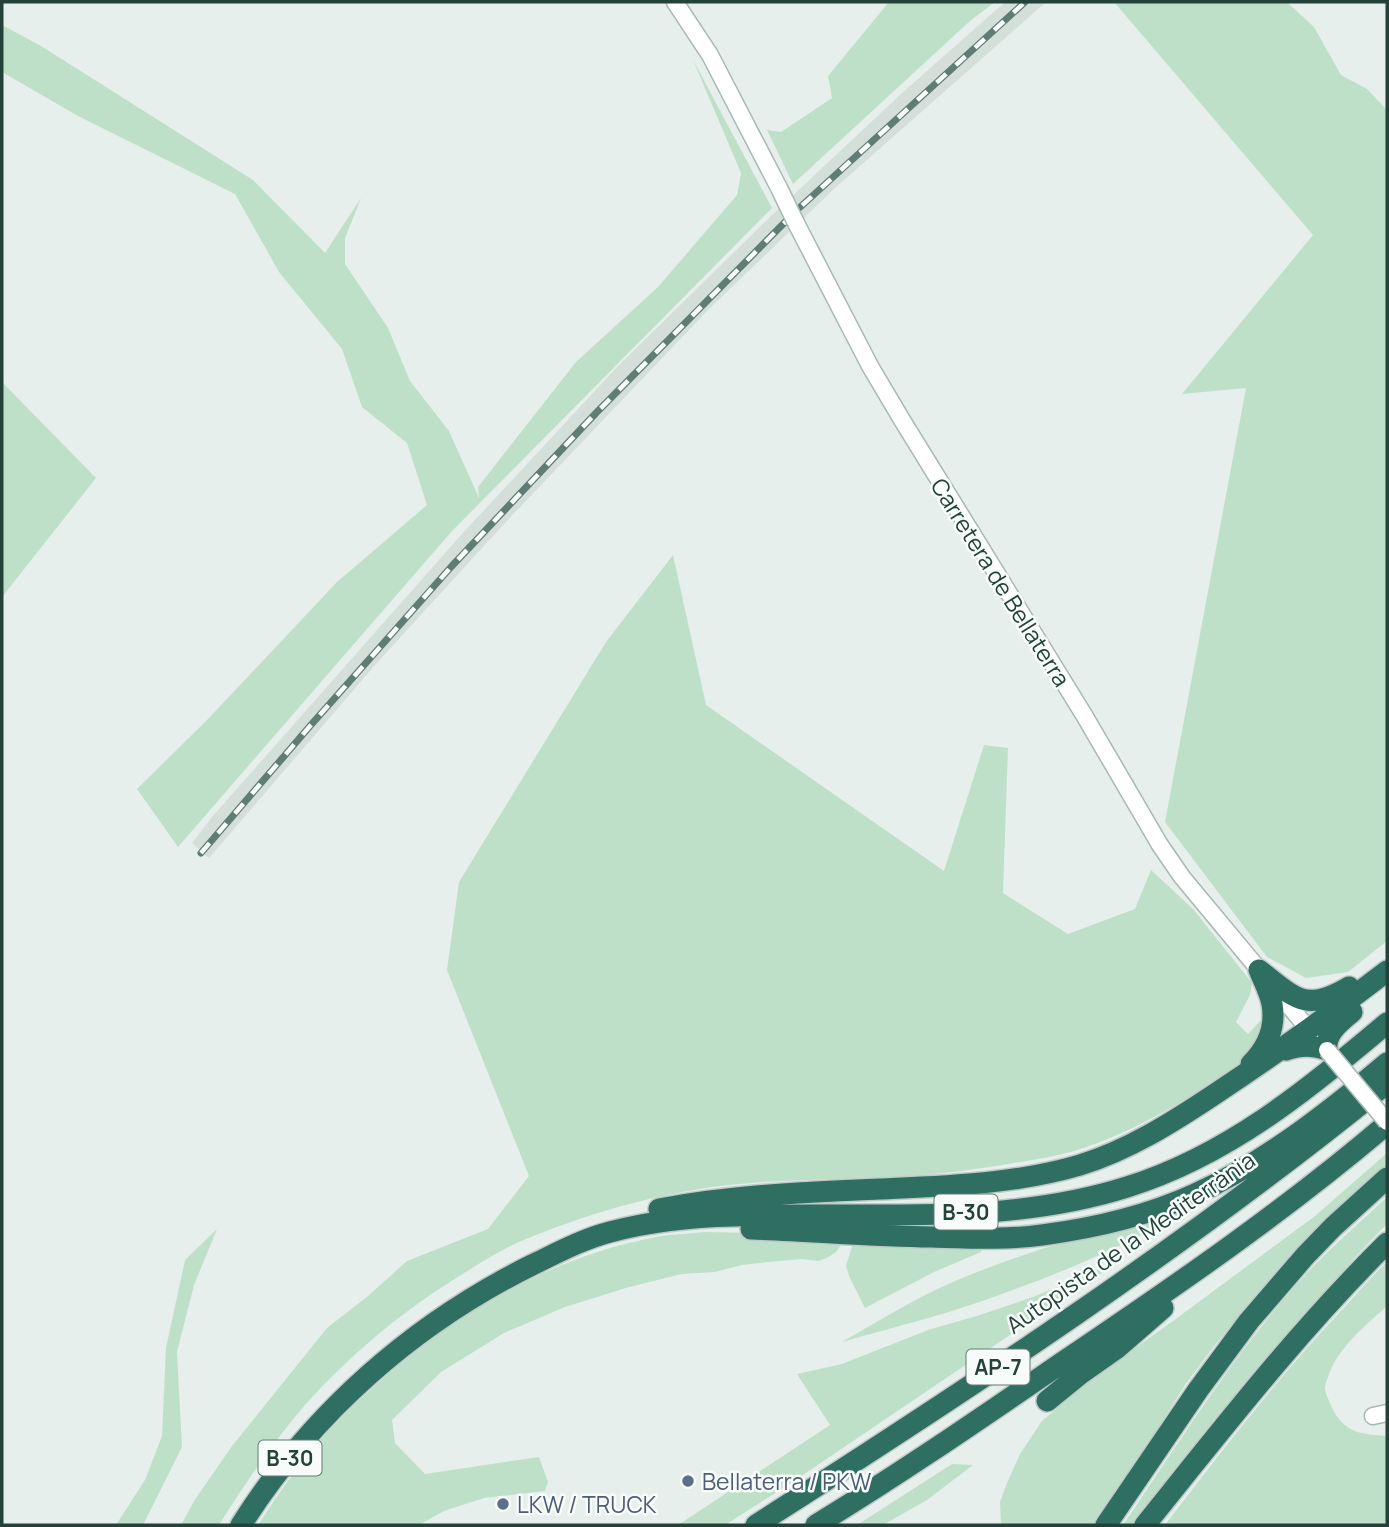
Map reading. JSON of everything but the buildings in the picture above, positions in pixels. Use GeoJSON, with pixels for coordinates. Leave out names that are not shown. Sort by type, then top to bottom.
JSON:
{"type":"FeatureCollection","features":[{"type":"Feature","properties":{"kind":"highway"},"geometry":{"type":"LineString","coordinates":[[1259,970],[1300,999],[1316,1002],[1339,993],[1387,965]]}},
{"type":"Feature","properties":{"kind":"highway"},"geometry":{"type":"LineString","coordinates":[[1227,1086],[1259,1056],[1271,1032],[1272,1003],[1259,970]]}},
{"type":"Feature","properties":{"kind":"highway"},"geometry":{"type":"LineString","coordinates":[[421,1331],[467,1290],[490,1275],[545,1244],[593,1225],[647,1212],[735,1197],[959,1185],[1081,1165],[1124,1148],[1171,1123],[1275,1055],[1387,971]]}},
{"type":"Feature","properties":{"kind":"highway"},"geometry":{"type":"LineString","coordinates":[[1275,1055],[1305,1045],[1327,1050],[1327,1039],[1335,1027],[1387,984]]}},
{"type":"Feature","properties":{"kind":"highway","name":"B-30"},"geometry":{"type":"LineString","coordinates":[[241,1525],[253,1505],[314,1429],[385,1360],[463,1302],[587,1239],[608,1232],[689,1218],[1021,1209],[1058,1204],[1127,1187],[1185,1165],[1252,1128],[1387,1023]]}},
{"type":"Feature","properties":{"kind":"highway"},"geometry":{"type":"LineString","coordinates":[[505,1279],[547,1262],[617,1241],[674,1230],[750,1228],[908,1237],[997,1238],[1041,1235],[1101,1225],[1159,1208],[1195,1194],[1227,1177],[1291,1138],[1387,1063]]}},
{"type":"Feature","properties":{"kind":"highway","name":"Autopista de la Mediterrània"},"geometry":{"type":"LineString","coordinates":[[756,1525],[901,1432],[1069,1318],[1277,1170],[1387,1083]]}},
{"type":"Feature","properties":{"kind":"highway","name":"AP-7"},"geometry":{"type":"LineString","coordinates":[[816,1525],[1092,1343],[1256,1228],[1387,1123]]}},
{"type":"Feature","properties":{"kind":"highway"},"geometry":{"type":"LineString","coordinates":[[1106,1525],[1198,1390],[1249,1321],[1305,1256],[1387,1178]]}},
{"type":"Feature","properties":{"kind":"highway"},"geometry":{"type":"LineString","coordinates":[[1047,1401],[1116,1349],[1256,1228]]}},
{"type":"Feature","properties":{"kind":"highway"},"geometry":{"type":"LineString","coordinates":[[1145,1525],[1242,1404],[1387,1236]]}},
{"type":"Feature","properties":{"kind":"highway"},"geometry":{"type":"LineString","coordinates":[[1359,1270],[1387,1245]]}},
{"type":"Feature","properties":{"kind":"highway"},"geometry":{"type":"LineString","coordinates":[[826,1525],[863,1496]]}},
{"type":"Feature","properties":{"kind":"street","name":"Carretera de Bellaterra"},"geometry":{"type":"LineString","coordinates":[[676,2],[710,55],[883,388],[1098,738],[1160,845],[1182,877],[1387,1123]]}},
{"type":"Feature","properties":{"kind":"shaded area"},"geometry":{"type":"Polygon","coordinates":[[[1005,2],[1046,2],[835,188],[708,310],[504,524],[376,664],[209,858],[192,843],[461,535],[617,367],[771,216],[902,93],[1005,2]]]}},
{"type":"Feature","properties":{"kind":"green space"},"geometry":{"type":"Polygon","coordinates":[[[889,2],[995,2],[970,21],[793,184],[767,130],[781,132],[832,98],[828,76],[889,2]]]}},
{"type":"Feature","properties":{"kind":"green space"},"geometry":{"type":"Polygon","coordinates":[[[1114,2],[1287,2],[1314,27],[1341,75],[1367,89],[1387,110],[1387,941],[1348,972],[1306,978],[1267,957],[1165,822],[1246,388],[1182,394],[1313,235],[1114,2]]]}},
{"type":"Feature","properties":{"kind":"green space"},"geometry":{"type":"Polygon","coordinates":[[[2,25],[41,46],[253,180],[325,253],[361,198],[345,238],[345,264],[388,328],[410,381],[449,431],[479,498],[478,487],[576,362],[658,287],[737,195],[741,173],[693,60],[772,208],[452,531],[178,847],[137,789],[208,719],[337,582],[427,505],[407,443],[362,407],[342,349],[279,272],[235,194],[78,116],[2,72],[2,25]]]}},
{"type":"Feature","properties":{"kind":"green space"},"geometry":{"type":"Polygon","coordinates":[[[2,382],[96,478],[2,597],[2,382]]]}},
{"type":"Feature","properties":{"kind":"green space"},"geometry":{"type":"Polygon","coordinates":[[[673,555],[706,705],[944,871],[984,745],[1008,748],[1003,893],[1068,934],[1135,909],[1151,870],[1193,909],[1252,983],[1250,995],[1236,1022],[1248,1034],[1263,1018],[1257,1041],[1233,1069],[1189,1097],[1135,1127],[1074,1151],[938,1174],[763,1182],[694,1190],[618,1207],[519,1242],[430,1295],[391,1323],[355,1354],[293,1419],[219,1525],[181,1525],[232,1446],[327,1328],[407,1261],[488,1229],[529,1176],[447,970],[459,882],[606,642],[673,555]]]}},
{"type":"Feature","properties":{"kind":"green space"},"geometry":{"type":"Polygon","coordinates":[[[1387,1153],[1387,1165],[1328,1216],[1293,1252],[1211,1350],[1185,1385],[1094,1525],[1001,1525],[1000,1502],[1007,1483],[1020,1454],[1042,1421],[1089,1381],[1315,1216],[1387,1153]]]}},
{"type":"Feature","properties":{"kind":"green space"},"geometry":{"type":"Polygon","coordinates":[[[1387,1197],[1387,1224],[1277,1349],[1137,1525],[1123,1525],[1205,1403],[1271,1314],[1317,1263],[1387,1197]]]}},
{"type":"Feature","properties":{"kind":"green space"},"geometry":{"type":"Polygon","coordinates":[[[1204,1201],[1133,1239],[1035,1282],[990,1299],[842,1342],[926,1295],[985,1269],[1204,1201]]]}},
{"type":"Feature","properties":{"kind":"green space"},"geometry":{"type":"Polygon","coordinates":[[[217,1229],[194,1285],[177,1352],[182,1447],[143,1525],[116,1525],[145,1480],[162,1436],[166,1348],[185,1260],[217,1229]]]}},
{"type":"Feature","properties":{"kind":"green space"},"geometry":{"type":"Polygon","coordinates":[[[703,1232],[981,1245],[981,1252],[934,1272],[865,1308],[846,1266],[852,1246],[842,1244],[836,1252],[818,1261],[802,1259],[768,1262],[715,1272],[682,1274],[565,1307],[504,1333],[441,1372],[392,1420],[395,1443],[425,1474],[539,1457],[548,1482],[545,1491],[484,1498],[444,1511],[419,1525],[258,1525],[316,1444],[372,1388],[445,1330],[484,1304],[567,1263],[611,1248],[656,1237],[703,1232]]]}},
{"type":"Feature","properties":{"kind":"green space"},"geometry":{"type":"Polygon","coordinates":[[[1387,1262],[1387,1306],[1338,1356],[1325,1387],[1337,1417],[1349,1428],[1362,1433],[1387,1436],[1387,1525],[1165,1525],[1271,1390],[1387,1262]]]}},
{"type":"Feature","properties":{"kind":"green space"},"geometry":{"type":"Polygon","coordinates":[[[1112,1266],[725,1525],[678,1525],[830,1425],[797,1374],[842,1364],[928,1330],[1033,1297],[1112,1266]]]}},
{"type":"Feature","properties":{"kind":"green space"},"geometry":{"type":"Polygon","coordinates":[[[952,1464],[973,1465],[927,1500],[883,1525],[857,1525],[952,1464]]]}},
{"type":"Feature","properties":{"kind":"railway"},"geometry":{"type":"LineString","coordinates":[[201,853],[451,567],[596,413],[797,210],[1025,2]]}},
{"type":"Feature","properties":{"kind":"place","name":"Bellaterra / PKW"},"geometry":{"type":"Point","coordinates":[688,1481]}},
{"type":"Feature","properties":{"kind":"place","name":"LKW / TRUCK"},"geometry":{"type":"Point","coordinates":[503,1504]}}]}
